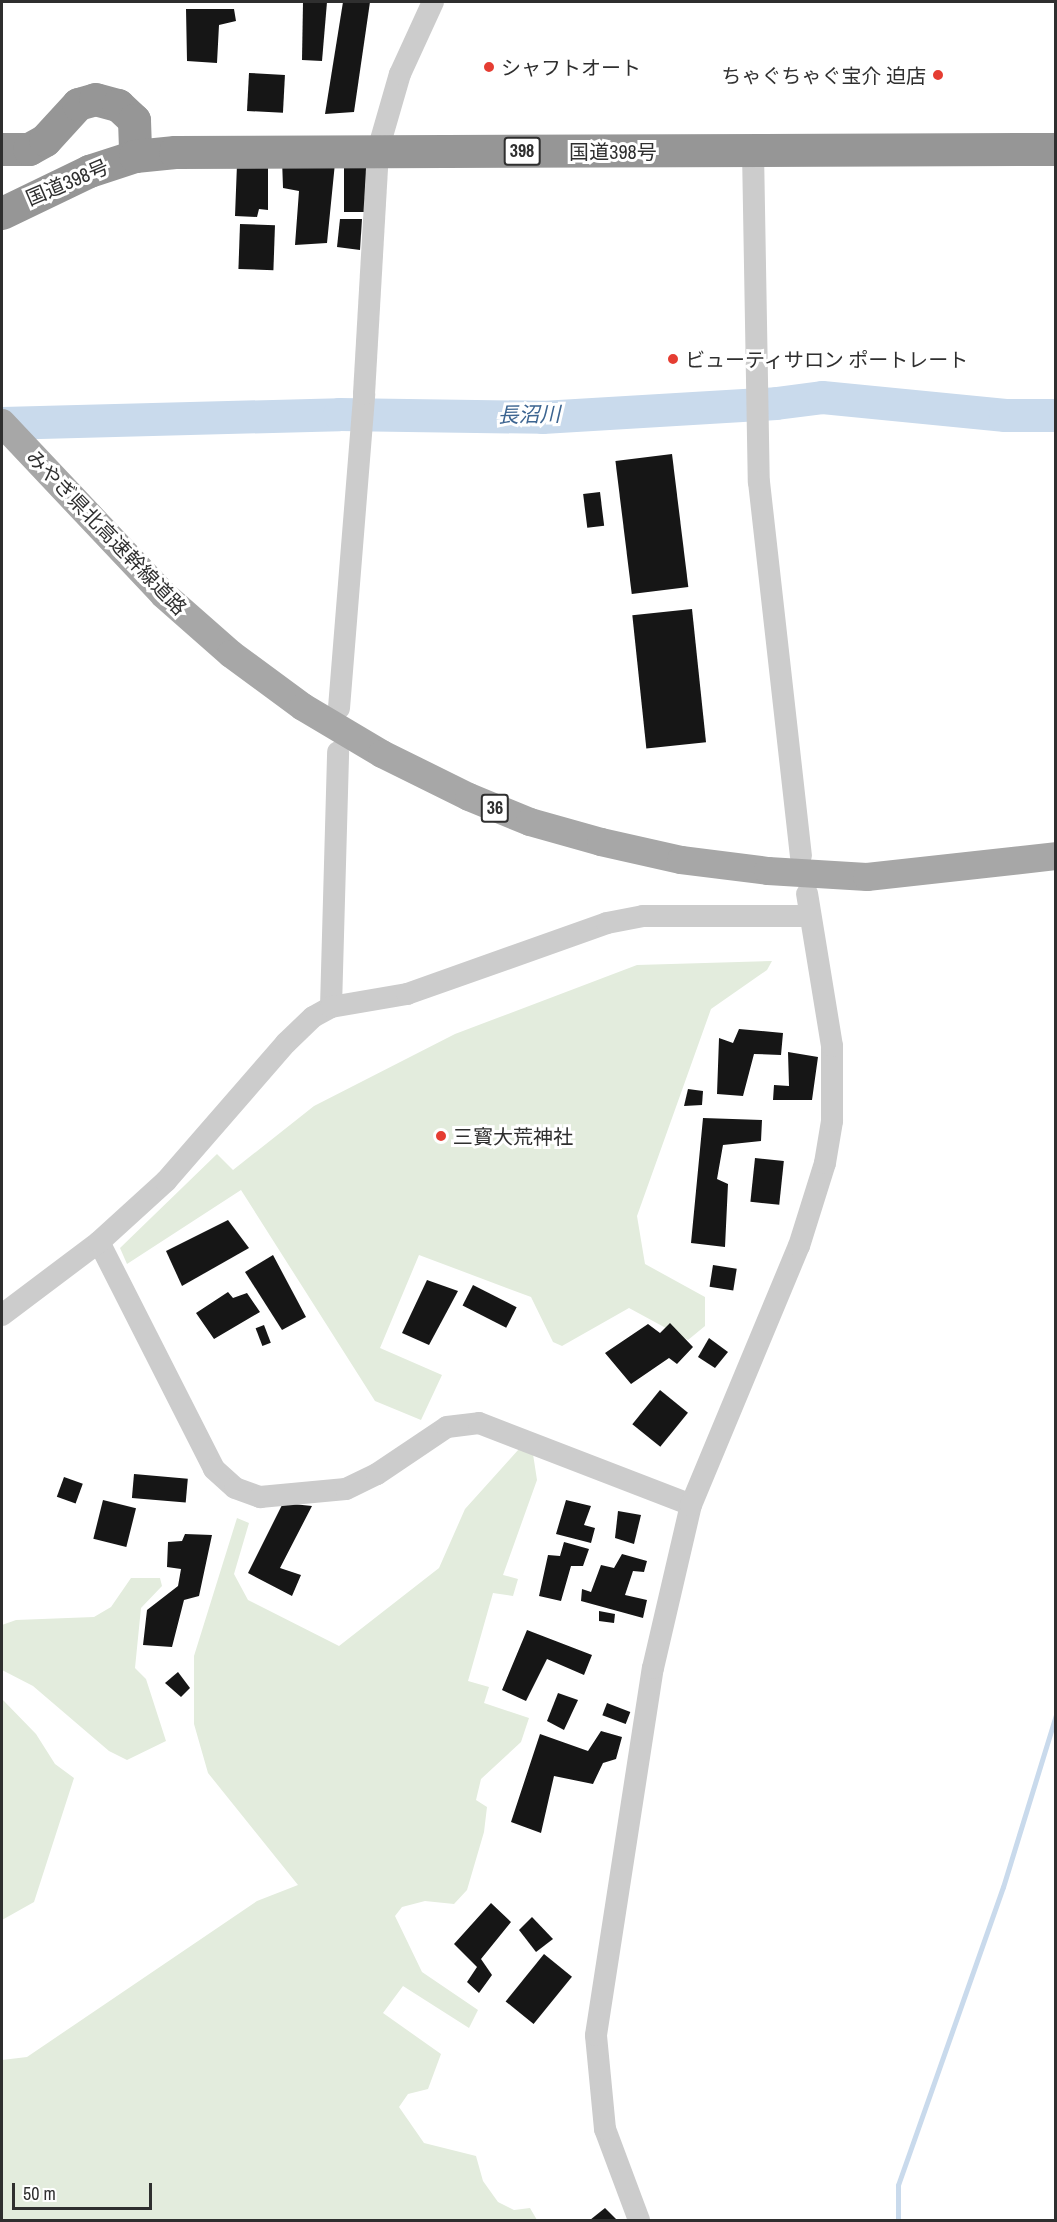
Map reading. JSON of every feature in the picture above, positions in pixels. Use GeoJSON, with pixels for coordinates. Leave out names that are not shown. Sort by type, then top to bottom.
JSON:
{"type":"FeatureCollection","features":[{"type":"Feature","properties":{"kind":"highway","name":"国道398号"},"geometry":{"type":"LineString","coordinates":[[2,149],[29,148],[45,140],[78,104],[95,99],[118,105],[134,120],[135,156]]}},
{"type":"Feature","properties":{"kind":"highway","name":"国道398号"},"geometry":{"type":"LineString","coordinates":[[2,213],[49,187],[135,156],[175,152],[1056,149]]}},
{"type":"Feature","properties":{"kind":"main road","name":"みやぎ県北高速幹線道路"},"geometry":{"type":"LineString","coordinates":[[2,423],[46,467],[164,596],[258,674],[303,707],[382,754],[530,822],[681,860],[768,871],[867,877],[1056,856]]}},
{"type":"Feature","properties":{"kind":"street"},"geometry":{"type":"LineString","coordinates":[[339,708],[364,394],[378,150],[400,74],[433,2]]}},
{"type":"Feature","properties":{"kind":"street"},"geometry":{"type":"LineString","coordinates":[[753,151],[760,494],[801,855]]}},
{"type":"Feature","properties":{"kind":"street"},"geometry":{"type":"LineString","coordinates":[[331,1007],[338,752]]}},
{"type":"Feature","properties":{"kind":"street"},"geometry":{"type":"LineString","coordinates":[[2,1315],[99,1242],[166,1181],[286,1043],[313,1017],[331,1007],[407,994],[625,920],[807,905],[832,1046],[832,1121],[825,1163],[799,1246],[691,1505],[653,1668],[596,2035],[605,2129],[639,2220]]}},
{"type":"Feature","properties":{"kind":"street"},"geometry":{"type":"LineString","coordinates":[[99,1242],[214,1469],[234,1488],[260,1497],[346,1489],[377,1474],[447,1427],[479,1423],[691,1505]]}},
{"type":"Feature","properties":{"kind":"green space"},"geometry":{"type":"Polygon","coordinates":[[[772,961],[767,970],[711,1009],[637,1216],[645,1264],[705,1297],[705,1326],[688,1340],[629,1308],[562,1346],[553,1342],[531,1297],[419,1255],[380,1348],[442,1375],[421,1420],[375,1401],[241,1190],[127,1264],[120,1248],[217,1154],[233,1170],[314,1106],[455,1034],[637,965],[772,961]]]}},
{"type":"Feature","properties":{"kind":"green space"},"geometry":{"type":"Polygon","coordinates":[[[519,1449],[533,1454],[537,1480],[503,1575],[518,1579],[513,1596],[493,1593],[468,1681],[489,1687],[484,1703],[529,1718],[521,1742],[481,1779],[476,1800],[487,1807],[484,1832],[467,1890],[454,1904],[425,1901],[402,1907],[395,1916],[422,1972],[478,2010],[469,2028],[403,1986],[383,2013],[441,2054],[428,2089],[408,2094],[399,2107],[424,2143],[476,2156],[483,2181],[498,2202],[514,2210],[530,2208],[537,2220],[2,2220],[2,2060],[27,2057],[257,1901],[298,1885],[208,1773],[194,1724],[194,1656],[237,1518],[249,1523],[234,1574],[248,1600],[339,1646],[439,1568],[465,1509],[519,1449]]]}},
{"type":"Feature","properties":{"kind":"green space"},"geometry":{"type":"Polygon","coordinates":[[[131,1578],[160,1578],[162,1586],[141,1608],[135,1668],[146,1679],[166,1741],[127,1760],[109,1751],[33,1686],[2,1670],[2,1625],[16,1620],[94,1617],[111,1607],[131,1578]]]}},
{"type":"Feature","properties":{"kind":"green space"},"geometry":{"type":"Polygon","coordinates":[[[2,1699],[36,1734],[55,1764],[74,1778],[34,1902],[2,1920],[2,1699]]]}},
{"type":"Feature","properties":{"kind":"building"},"geometry":{"type":"Polygon","coordinates":[[[303,2],[327,2],[322,61],[302,60],[303,2]]]}},
{"type":"Feature","properties":{"kind":"building"},"geometry":{"type":"Polygon","coordinates":[[[343,2],[370,2],[354,112],[325,114],[343,2]]]}},
{"type":"Feature","properties":{"kind":"building"},"geometry":{"type":"Polygon","coordinates":[[[186,9],[234,9],[236,21],[219,25],[217,63],[187,61],[186,9]]]}},
{"type":"Feature","properties":{"kind":"building"},"geometry":{"type":"Polygon","coordinates":[[[249,73],[285,75],[283,113],[247,111],[249,73]]]}},
{"type":"Feature","properties":{"kind":"building"},"geometry":{"type":"Polygon","coordinates":[[[282,159],[335,163],[327,243],[295,245],[299,191],[283,188],[282,159]]]}},
{"type":"Feature","properties":{"kind":"building"},"geometry":{"type":"Polygon","coordinates":[[[344,160],[372,160],[372,212],[344,212],[344,160]]]}},
{"type":"Feature","properties":{"kind":"building"},"geometry":{"type":"Polygon","coordinates":[[[268,162],[268,210],[259,209],[257,217],[235,216],[237,164],[268,162]]]}},
{"type":"Feature","properties":{"kind":"building"},"geometry":{"type":"Polygon","coordinates":[[[340,219],[362,219],[360,250],[337,247],[340,219]]]}},
{"type":"Feature","properties":{"kind":"building"},"geometry":{"type":"Polygon","coordinates":[[[240,224],[275,225],[273,270],[238,269],[240,224]]]}},
{"type":"Feature","properties":{"kind":"building"},"geometry":{"type":"Polygon","coordinates":[[[672,454],[688,587],[632,594],[615,461],[672,454]]]}},
{"type":"Feature","properties":{"kind":"building"},"geometry":{"type":"Polygon","coordinates":[[[600,492],[604,526],[587,528],[583,494],[600,492]]]}},
{"type":"Feature","properties":{"kind":"building"},"geometry":{"type":"Polygon","coordinates":[[[692,609],[706,742],[646,749],[632,615],[692,609]]]}},
{"type":"Feature","properties":{"kind":"building"},"geometry":{"type":"Polygon","coordinates":[[[739,1029],[783,1033],[781,1055],[754,1054],[743,1096],[717,1094],[719,1038],[733,1043],[739,1029]]]}},
{"type":"Feature","properties":{"kind":"building"},"geometry":{"type":"Polygon","coordinates":[[[788,1052],[818,1057],[812,1100],[773,1100],[774,1085],[789,1086],[788,1052]]]}},
{"type":"Feature","properties":{"kind":"building"},"geometry":{"type":"Polygon","coordinates":[[[688,1089],[703,1091],[702,1105],[684,1106],[688,1089]]]}},
{"type":"Feature","properties":{"kind":"building"},"geometry":{"type":"Polygon","coordinates":[[[703,1118],[762,1120],[761,1141],[723,1145],[717,1179],[728,1184],[725,1247],[691,1243],[703,1118]]]}},
{"type":"Feature","properties":{"kind":"building"},"geometry":{"type":"Polygon","coordinates":[[[755,1158],[784,1161],[779,1205],[750,1202],[755,1158]]]}},
{"type":"Feature","properties":{"kind":"building"},"geometry":{"type":"Polygon","coordinates":[[[228,1220],[249,1248],[182,1286],[166,1251],[228,1220]]]}},
{"type":"Feature","properties":{"kind":"building"},"geometry":{"type":"Polygon","coordinates":[[[273,1255],[306,1317],[282,1330],[245,1272],[273,1255]]]}},
{"type":"Feature","properties":{"kind":"building"},"geometry":{"type":"Polygon","coordinates":[[[713,1265],[737,1269],[733,1290],[710,1287],[713,1265]]]}},
{"type":"Feature","properties":{"kind":"building"},"geometry":{"type":"Polygon","coordinates":[[[427,1280],[458,1291],[429,1345],[402,1333],[427,1280]]]}},
{"type":"Feature","properties":{"kind":"building"},"geometry":{"type":"Polygon","coordinates":[[[473,1285],[517,1307],[506,1328],[463,1305],[473,1285]]]}},
{"type":"Feature","properties":{"kind":"building"},"geometry":{"type":"Polygon","coordinates":[[[228,1292],[233,1298],[247,1293],[260,1312],[214,1339],[196,1313],[228,1292]]]}},
{"type":"Feature","properties":{"kind":"building"},"geometry":{"type":"Polygon","coordinates":[[[670,1323],[693,1347],[677,1364],[669,1358],[631,1384],[605,1353],[648,1324],[660,1333],[670,1323]]]}},
{"type":"Feature","properties":{"kind":"building"},"geometry":{"type":"Polygon","coordinates":[[[264,1325],[271,1343],[262,1346],[256,1328],[264,1325]]]}},
{"type":"Feature","properties":{"kind":"building"},"geometry":{"type":"Polygon","coordinates":[[[709,1338],[728,1352],[715,1368],[698,1357],[709,1338]]]}},
{"type":"Feature","properties":{"kind":"building"},"geometry":{"type":"Polygon","coordinates":[[[660,1390],[688,1413],[660,1447],[632,1424],[660,1390]]]}},
{"type":"Feature","properties":{"kind":"building"},"geometry":{"type":"Polygon","coordinates":[[[134,1474],[188,1479],[186,1503],[132,1498],[134,1474]]]}},
{"type":"Feature","properties":{"kind":"building"},"geometry":{"type":"Polygon","coordinates":[[[64,1477],[83,1484],[76,1504],[57,1497],[64,1477]]]}},
{"type":"Feature","properties":{"kind":"building"},"geometry":{"type":"Polygon","coordinates":[[[103,1500],[136,1508],[126,1547],[93,1539],[103,1500]]]}},
{"type":"Feature","properties":{"kind":"building"},"geometry":{"type":"Polygon","coordinates":[[[566,1500],[591,1506],[584,1525],[595,1528],[591,1543],[556,1534],[566,1500]]]}},
{"type":"Feature","properties":{"kind":"building"},"geometry":{"type":"Polygon","coordinates":[[[283,1503],[312,1506],[280,1568],[301,1575],[292,1596],[248,1573],[283,1503]]]}},
{"type":"Feature","properties":{"kind":"building"},"geometry":{"type":"Polygon","coordinates":[[[618,1511],[641,1515],[634,1544],[615,1538],[618,1511]]]}},
{"type":"Feature","properties":{"kind":"building"},"geometry":{"type":"Polygon","coordinates":[[[185,1534],[212,1535],[199,1596],[184,1600],[172,1647],[143,1645],[147,1610],[178,1586],[181,1569],[167,1567],[168,1542],[182,1541],[185,1534]]]}},
{"type":"Feature","properties":{"kind":"building"},"geometry":{"type":"Polygon","coordinates":[[[564,1542],[589,1549],[583,1566],[571,1566],[561,1601],[539,1596],[548,1555],[560,1556],[564,1542]]]}},
{"type":"Feature","properties":{"kind":"building"},"geometry":{"type":"Polygon","coordinates":[[[622,1554],[647,1561],[644,1572],[633,1571],[625,1595],[647,1600],[643,1618],[581,1601],[582,1589],[591,1592],[601,1565],[614,1568],[622,1554]]]}},
{"type":"Feature","properties":{"kind":"building"},"geometry":{"type":"Polygon","coordinates":[[[599,1611],[615,1614],[614,1623],[599,1621],[599,1611]]]}},
{"type":"Feature","properties":{"kind":"building"},"geometry":{"type":"Polygon","coordinates":[[[527,1630],[592,1655],[584,1675],[547,1659],[526,1701],[502,1690],[527,1630]]]}},
{"type":"Feature","properties":{"kind":"building"},"geometry":{"type":"Polygon","coordinates":[[[178,1672],[190,1688],[181,1697],[165,1683],[178,1672]]]}},
{"type":"Feature","properties":{"kind":"building"},"geometry":{"type":"Polygon","coordinates":[[[558,1693],[578,1700],[564,1730],[547,1721],[558,1693]]]}},
{"type":"Feature","properties":{"kind":"building"},"geometry":{"type":"Polygon","coordinates":[[[607,1703],[630,1712],[626,1724],[602,1715],[607,1703]]]}},
{"type":"Feature","properties":{"kind":"building"},"geometry":{"type":"Polygon","coordinates":[[[601,1731],[622,1737],[616,1759],[603,1763],[593,1784],[554,1776],[541,1833],[511,1822],[540,1734],[588,1751],[601,1731]]]}},
{"type":"Feature","properties":{"kind":"building"},"geometry":{"type":"Polygon","coordinates":[[[491,1903],[511,1922],[481,1959],[492,1975],[479,1993],[467,1982],[477,1967],[454,1944],[491,1903]]]}},
{"type":"Feature","properties":{"kind":"building"},"geometry":{"type":"Polygon","coordinates":[[[532,1917],[553,1939],[536,1952],[519,1930],[532,1917]]]}},
{"type":"Feature","properties":{"kind":"building"},"geometry":{"type":"Polygon","coordinates":[[[544,1954],[572,1977],[534,2024],[506,2001],[544,1954]]]}},
{"type":"Feature","properties":{"kind":"building"},"geometry":{"type":"Polygon","coordinates":[[[605,2208],[617,2220],[590,2220],[605,2208]]]}},
{"type":"Feature","properties":{"kind":"waterway","name":"長沼川"},"geometry":{"type":"LineString","coordinates":[[2,423],[339,414],[542,417],[776,403],[822,397],[1005,415],[1056,415]]}},
{"type":"Feature","properties":{"kind":"waterway"},"geometry":{"type":"LineString","coordinates":[[898,2220],[898,2185],[1003,1887],[1056,1715]]}},
{"type":"Feature","properties":{"kind":"place","name":"シャフトオート"},"geometry":{"type":"Point","coordinates":[489,67]}},
{"type":"Feature","properties":{"kind":"place","name":"ちゃぐちゃぐ宝介 迫店"},"geometry":{"type":"Point","coordinates":[938,75]}},
{"type":"Feature","properties":{"kind":"place","name":"ビューティサロン ポートレート"},"geometry":{"type":"Point","coordinates":[673,359]}},
{"type":"Feature","properties":{"kind":"place","name":"三寳大荒神社"},"geometry":{"type":"Point","coordinates":[441,1136]}}]}
